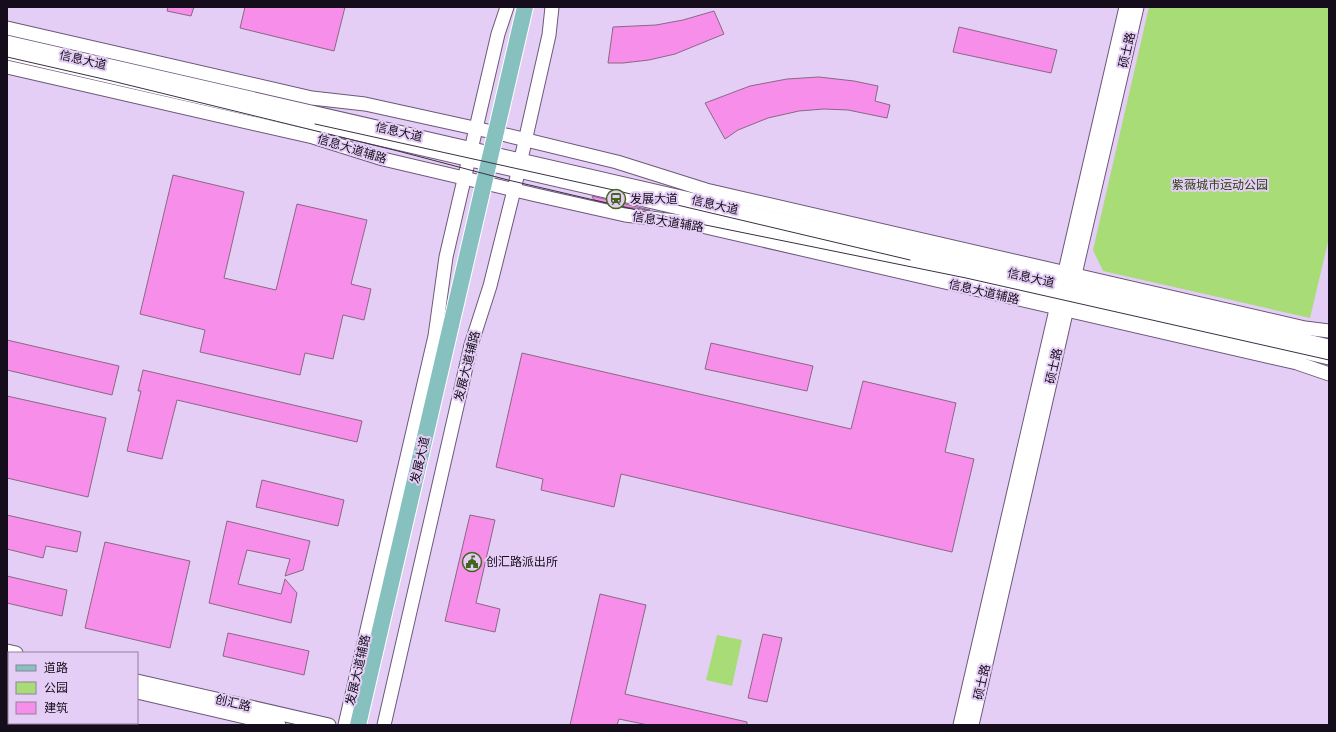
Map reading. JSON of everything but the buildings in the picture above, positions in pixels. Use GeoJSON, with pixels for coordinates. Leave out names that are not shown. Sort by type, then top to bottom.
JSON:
{"type":"FeatureCollection","features":[{"type":"Feature","properties":{"kind":"main road","name":"发展大道"},"geometry":{"type":"LineString","coordinates":[[501,134],[525,7]]}},
{"type":"Feature","properties":{"kind":"main road","name":"发展大道"},"geometry":{"type":"LineString","coordinates":[[358,725],[501,134],[535,7]]}},
{"type":"Feature","properties":{"kind":"main road","name":"发展大道"},"geometry":{"type":"LineString","coordinates":[[370,725],[489,184]]}},
{"type":"Feature","properties":{"kind":"street","name":"发展大道辅路"},"geometry":{"type":"LineString","coordinates":[[345,725],[435,336],[446,257],[498,34],[506,7]]}},
{"type":"Feature","properties":{"kind":"street","name":"发展大道辅路"},"geometry":{"type":"LineString","coordinates":[[384,725],[471,345],[490,286],[514,190],[549,35],[552,7]]}},
{"type":"Feature","properties":{"kind":"street","name":"硕士路"},"geometry":{"type":"LineString","coordinates":[[1067,285],[1126,7]]}},
{"type":"Feature","properties":{"kind":"street","name":"硕士路"},"geometry":{"type":"LineString","coordinates":[[960,725],[1067,285],[1137,7]]}},
{"type":"Feature","properties":{"kind":"street"},"geometry":{"type":"LineString","coordinates":[[7,28],[312,98],[365,104],[476,128],[617,162],[706,190],[1067,285],[1329,331]]}},
{"type":"Feature","properties":{"kind":"street","name":"信息大道"},"geometry":{"type":"LineString","coordinates":[[7,42],[495,160],[1067,285],[1329,346]]}},
{"type":"Feature","properties":{"kind":"street","name":"信息大道"},"geometry":{"type":"LineString","coordinates":[[7,53],[470,154]]}},
{"type":"Feature","properties":{"kind":"street","name":"信息大道辅路"},"geometry":{"type":"LineString","coordinates":[[7,66],[313,137],[383,159],[514,190],[625,215],[684,222],[1061,310],[1297,363],[1329,374]]}},
{"type":"Feature","properties":{"kind":"street","name":"信息大道"},"geometry":{"type":"LineString","coordinates":[[1067,285],[1329,358]]}},
{"type":"Feature","properties":{"kind":"street","name":"硕士路"},"geometry":{"type":"LineString","coordinates":[[972,725],[1061,310]]}},
{"type":"Feature","properties":{"kind":"street","name":"创汇路"},"geometry":{"type":"LineString","coordinates":[[138,681],[329,725]]}},
{"type":"Feature","properties":{"kind":"street","name":"创汇路"},"geometry":{"type":"LineString","coordinates":[[138,692],[279,725]]}},
{"type":"Feature","properties":{"kind":"green space","name":"紫薇城市运动公园"},"geometry":{"type":"Polygon","coordinates":[[[1149,7],[1329,7],[1329,238],[1310,318],[1103,271],[1093,250],[1149,7]]]}},
{"type":"Feature","properties":{"kind":"green space"},"geometry":{"type":"Polygon","coordinates":[[[717,635],[742,640],[732,686],[706,680],[717,635]]]}},
{"type":"Feature","properties":{"kind":"tram line"},"geometry":{"type":"LineString","coordinates":[[7,57],[112,81],[398,151],[508,180],[671,218],[966,278],[1329,360]]}},
{"type":"Feature","properties":{"kind":"tram line"},"geometry":{"type":"LineString","coordinates":[[315,124],[618,191],[910,260]]}},
{"type":"Feature","properties":{"kind":"place","name":"发展大道"},"geometry":{"type":"Point","coordinates":[616,199]}},
{"type":"Feature","properties":{"kind":"place","name":"创汇路派出所"},"geometry":{"type":"Point","coordinates":[472,562]}}]}
